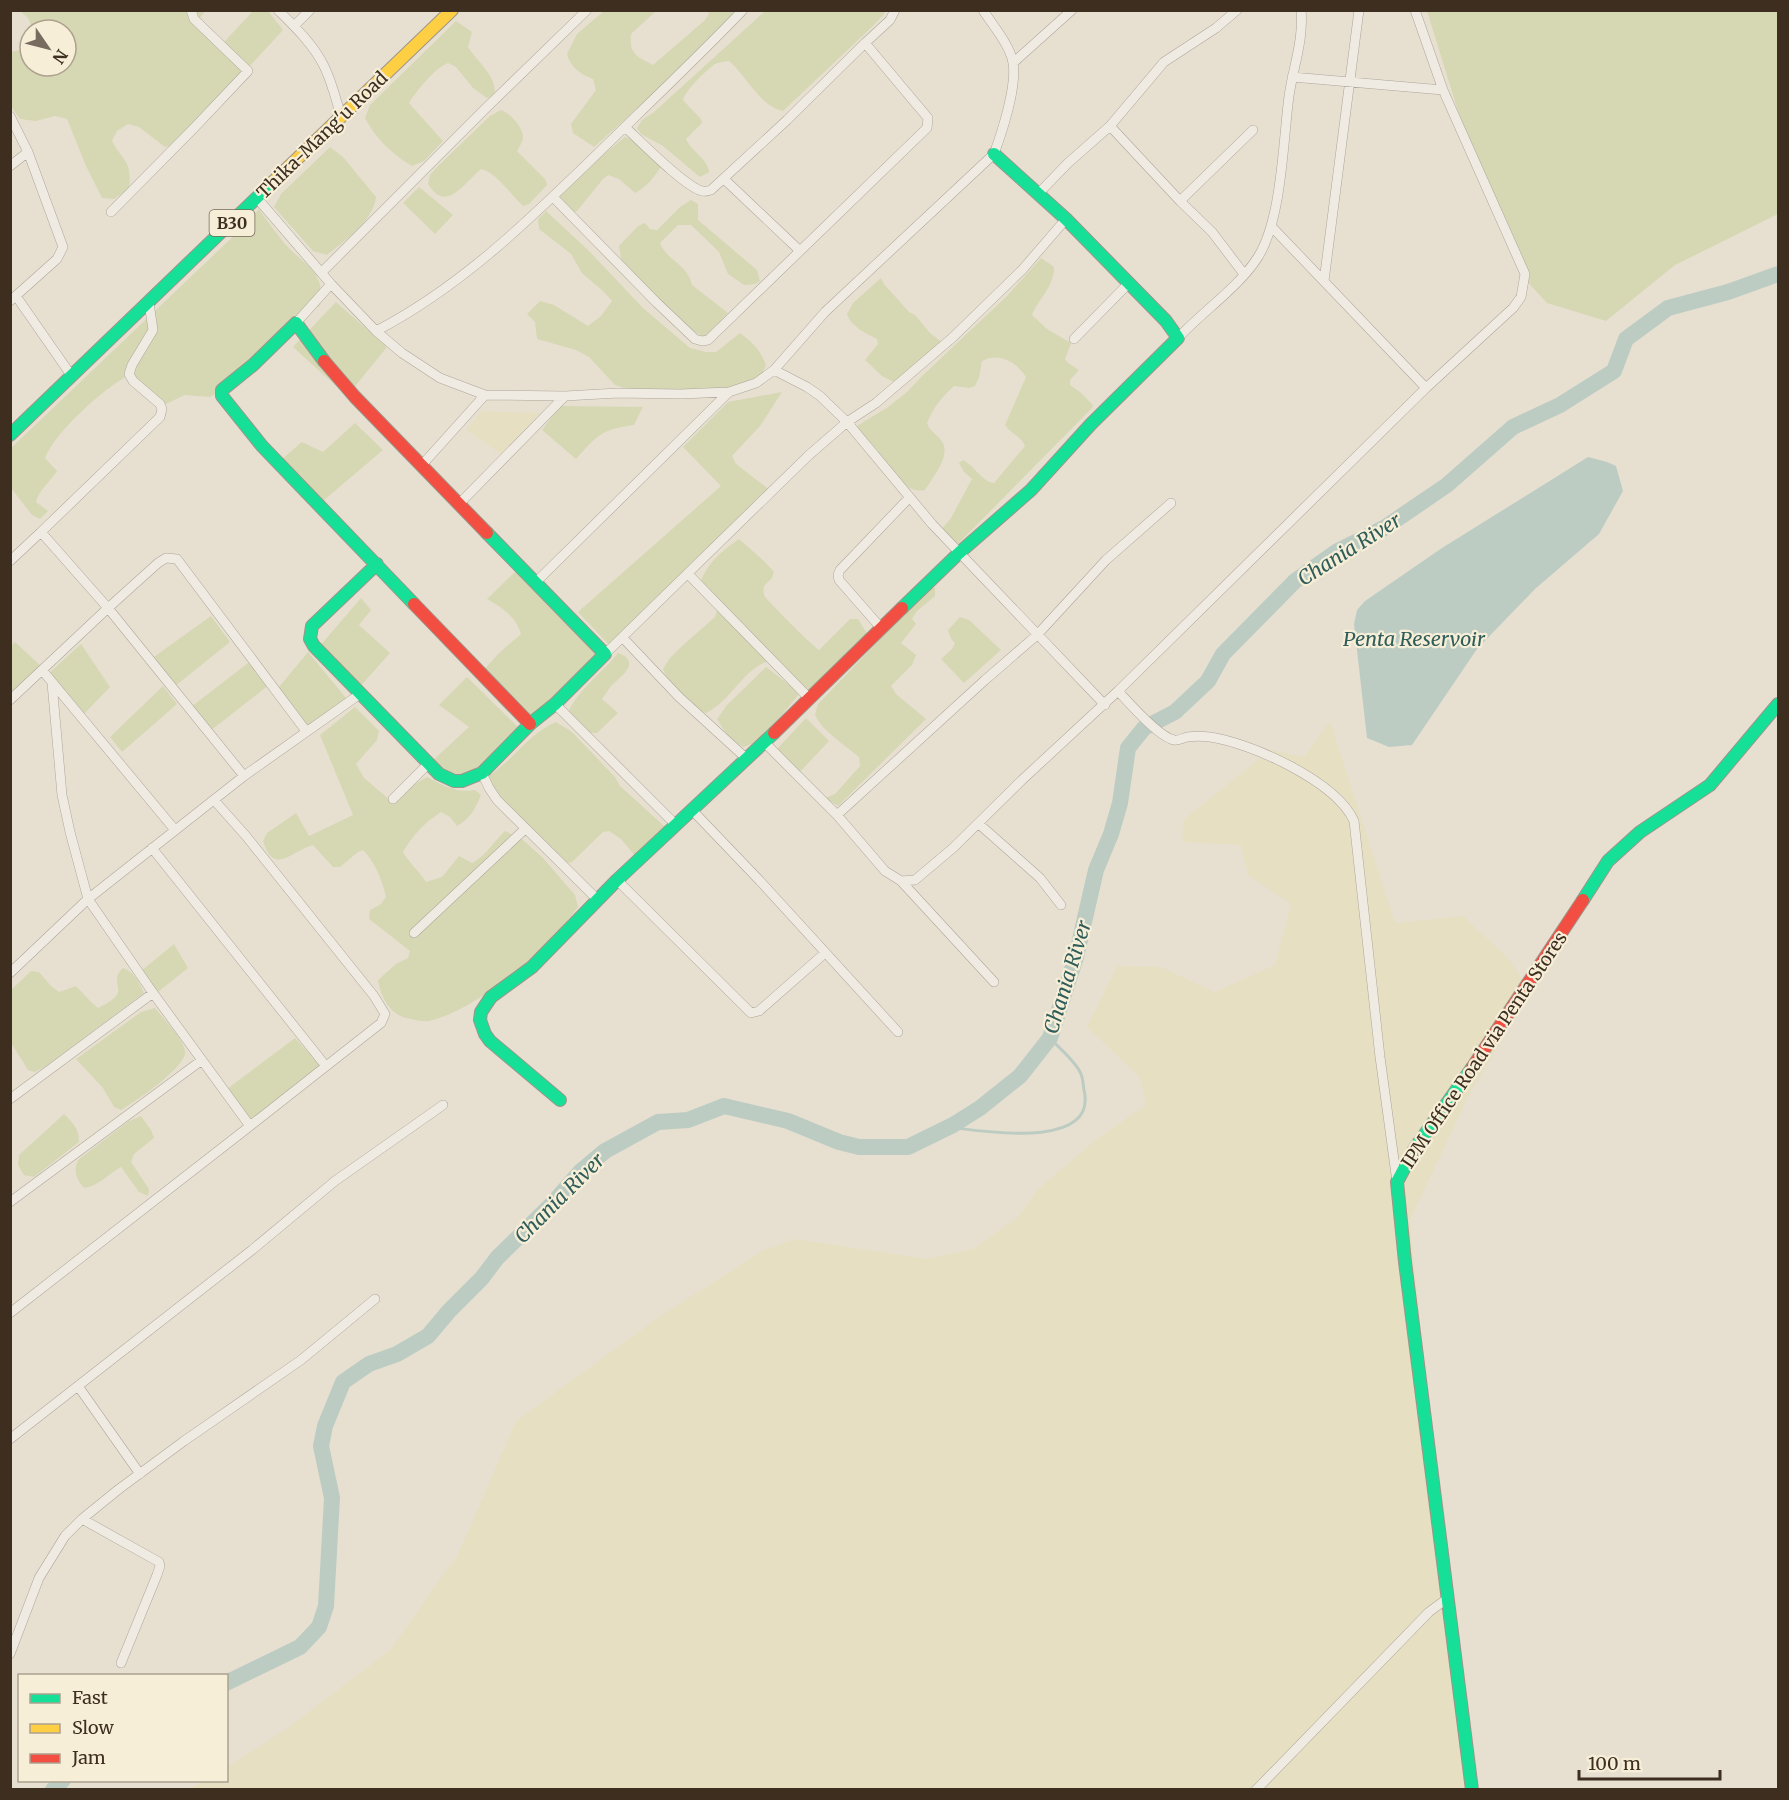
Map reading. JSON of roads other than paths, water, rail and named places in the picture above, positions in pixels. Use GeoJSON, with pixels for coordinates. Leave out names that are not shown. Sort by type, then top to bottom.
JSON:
{"type":"FeatureCollection","features":[{"type":"Feature","properties":{"kind":"main road","name":"Thika-Mang'u Road"},"geometry":{"type":"LineString","coordinates":[[10,435],[452,10]]}},
{"type":"Feature","properties":{"kind":"main road"},"geometry":{"type":"LineString","coordinates":[[560,1100],[490,1041],[480,1020],[481,1012],[491,997],[532,967],[597,899],[765,743],[959,553],[1031,490],[1091,424],[1178,338],[1166,321],[1066,219],[994,154]]}},
{"type":"Feature","properties":{"kind":"main road"},"geometry":{"type":"LineString","coordinates":[[377,564],[312,626],[310,634],[314,646],[439,774],[454,782],[482,773],[530,724],[555,704],[605,654],[355,397],[296,323],[253,365],[222,390],[221,394],[262,446],[377,564],[530,724]]}},
{"type":"Feature","properties":{"kind":"main road","name":"IPM Office Road via Penta Stores"},"geometry":{"type":"LineString","coordinates":[[1472,1790],[1405,1262],[1397,1182],[1412,1153],[1487,1047],[1608,861],[1640,832],[1690,796],[1710,785],[1779,704]]}},
{"type":"Feature","properties":{"kind":"street"},"geometry":{"type":"LineString","coordinates":[[111,212],[247,73],[247,69],[194,19],[190,10]]}},
{"type":"Feature","properties":{"kind":"street"},"geometry":{"type":"LineString","coordinates":[[278,10],[313,48],[324,66],[341,116]]}},
{"type":"Feature","properties":{"kind":"street"},"geometry":{"type":"LineString","coordinates":[[294,26],[310,10]]}},
{"type":"Feature","properties":{"kind":"street"},"geometry":{"type":"LineString","coordinates":[[322,272],[587,10]]}},
{"type":"Feature","properties":{"kind":"street"},"geometry":{"type":"LineString","coordinates":[[376,331],[440,293],[486,258],[625,128],[743,10]]}},
{"type":"Feature","properties":{"kind":"street"},"geometry":{"type":"LineString","coordinates":[[625,128],[660,160],[701,191],[711,190],[890,20],[895,10]]}},
{"type":"Feature","properties":{"kind":"street"},"geometry":{"type":"LineString","coordinates":[[257,198],[331,284],[376,331],[402,353],[440,378],[485,395],[565,396],[729,392],[756,383],[774,370],[825,312],[994,154],[1002,133],[1009,101],[1013,63],[1005,44],[983,10]]}},
{"type":"Feature","properties":{"kind":"street"},"geometry":{"type":"LineString","coordinates":[[1013,63],[1072,10]]}},
{"type":"Feature","properties":{"kind":"street"},"geometry":{"type":"LineString","coordinates":[[1038,194],[1068,163],[1110,126],[1164,62],[1215,28],[1237,10]]}},
{"type":"Feature","properties":{"kind":"street"},"geometry":{"type":"LineString","coordinates":[[1178,338],[1244,274],[1257,259],[1264,246],[1271,226],[1279,180],[1292,77],[1301,33],[1301,10]]}},
{"type":"Feature","properties":{"kind":"street"},"geometry":{"type":"LineString","coordinates":[[1324,281],[1359,10]]}},
{"type":"Feature","properties":{"kind":"street"},"geometry":{"type":"LineString","coordinates":[[901,881],[915,880],[979,824],[1022,780],[1105,705],[1426,388],[1514,308],[1521,297],[1525,274],[1443,90],[1415,10]]}},
{"type":"Feature","properties":{"kind":"street"},"geometry":{"type":"LineString","coordinates":[[553,197],[695,339],[708,340],[928,124],[928,118],[865,43]]}},
{"type":"Feature","properties":{"kind":"street"},"geometry":{"type":"LineString","coordinates":[[1292,77],[1443,90]]}},
{"type":"Feature","properties":{"kind":"street"},"geometry":{"type":"LineString","coordinates":[[10,116],[28,152],[63,247],[57,259],[13,298],[71,375]]}},
{"type":"Feature","properties":{"kind":"street"},"geometry":{"type":"LineString","coordinates":[[1110,126],[1212,232],[1244,274]]}},
{"type":"Feature","properties":{"kind":"street"},"geometry":{"type":"LineString","coordinates":[[1180,201],[1253,130]]}},
{"type":"Feature","properties":{"kind":"street"},"geometry":{"type":"LineString","coordinates":[[10,166],[28,152]]}},
{"type":"Feature","properties":{"kind":"street"},"geometry":{"type":"LineString","coordinates":[[724,179],[800,250]]}},
{"type":"Feature","properties":{"kind":"street"},"geometry":{"type":"LineString","coordinates":[[605,654],[809,455],[847,422],[876,403],[952,338],[1022,270],[1066,219]]}},
{"type":"Feature","properties":{"kind":"street"},"geometry":{"type":"LineString","coordinates":[[1271,226],[1426,388]]}},
{"type":"Feature","properties":{"kind":"street"},"geometry":{"type":"LineString","coordinates":[[1074,339],[1129,283]]}},
{"type":"Feature","properties":{"kind":"street"},"geometry":{"type":"LineString","coordinates":[[296,323],[331,284]]}},
{"type":"Feature","properties":{"kind":"street"},"geometry":{"type":"LineString","coordinates":[[10,561],[160,417],[162,413],[160,404],[133,381],[129,374],[153,330],[149,303]]}},
{"type":"Feature","properties":{"kind":"street"},"geometry":{"type":"LineString","coordinates":[[774,370],[807,387],[847,422],[909,498],[959,553],[1105,705]]}},
{"type":"Feature","properties":{"kind":"street"},"geometry":{"type":"LineString","coordinates":[[536,582],[729,392]]}},
{"type":"Feature","properties":{"kind":"street"},"geometry":{"type":"LineString","coordinates":[[421,466],[485,395]]}},
{"type":"Feature","properties":{"kind":"street"},"geometry":{"type":"LineString","coordinates":[[459,504],[565,396]]}},
{"type":"Feature","properties":{"kind":"street"},"geometry":{"type":"LineString","coordinates":[[881,628],[839,580],[838,575],[852,556],[909,498]]}},
{"type":"Feature","properties":{"kind":"street"},"geometry":{"type":"LineString","coordinates":[[837,815],[984,680],[1037,635],[1106,560],[1171,502]]}},
{"type":"Feature","properties":{"kind":"street"},"geometry":{"type":"LineString","coordinates":[[41,532],[108,608],[244,776]]}},
{"type":"Feature","properties":{"kind":"street"},"geometry":{"type":"LineString","coordinates":[[10,699],[158,563],[166,558],[177,559],[306,731]]}},
{"type":"Feature","properties":{"kind":"street"},"geometry":{"type":"LineString","coordinates":[[688,574],[809,698]]}},
{"type":"Feature","properties":{"kind":"street"},"geometry":{"type":"LineString","coordinates":[[623,638],[680,697],[747,759]]}},
{"type":"Feature","properties":{"kind":"street"},"geometry":{"type":"LineString","coordinates":[[42,670],[175,830]]}},
{"type":"Feature","properties":{"kind":"street"},"geometry":{"type":"LineString","coordinates":[[52,683],[64,804],[88,899],[250,1126]]}},
{"type":"Feature","properties":{"kind":"street"},"geometry":{"type":"LineString","coordinates":[[1118,692],[1148,722],[1171,739],[1209,737],[1262,752],[1307,777],[1332,795],[1350,813],[1354,821],[1380,1057],[1397,1182]]}},
{"type":"Feature","properties":{"kind":"street"},"geometry":{"type":"LineString","coordinates":[[10,973],[88,899],[244,776],[360,694]]}},
{"type":"Feature","properties":{"kind":"street"},"geometry":{"type":"LineString","coordinates":[[555,704],[676,825]]}},
{"type":"Feature","properties":{"kind":"street"},"geometry":{"type":"LineString","coordinates":[[765,743],[837,815],[885,871],[901,881],[994,982]]}},
{"type":"Feature","properties":{"kind":"street"},"geometry":{"type":"LineString","coordinates":[[393,799],[429,764]]}},
{"type":"Feature","properties":{"kind":"street"},"geometry":{"type":"LineString","coordinates":[[482,773],[493,794],[525,829],[597,899]]}},
{"type":"Feature","properties":{"kind":"street"},"geometry":{"type":"LineString","coordinates":[[10,1313],[381,1023],[384,1018],[384,1009],[246,836],[214,800]]}},
{"type":"Feature","properties":{"kind":"street"},"geometry":{"type":"LineString","coordinates":[[693,811],[760,880],[898,1032]]}},
{"type":"Feature","properties":{"kind":"street"},"geometry":{"type":"LineString","coordinates":[[979,824],[1040,878],[1061,906]]}},
{"type":"Feature","properties":{"kind":"street"},"geometry":{"type":"LineString","coordinates":[[414,933],[525,829]]}},
{"type":"Feature","properties":{"kind":"street"},"geometry":{"type":"LineString","coordinates":[[152,848],[325,1065]]}},
{"type":"Feature","properties":{"kind":"street"},"geometry":{"type":"LineString","coordinates":[[617,880],[751,1012],[759,1011],[825,953]]}},
{"type":"Feature","properties":{"kind":"street"},"geometry":{"type":"LineString","coordinates":[[10,1099],[153,993]]}},
{"type":"Feature","properties":{"kind":"street"},"geometry":{"type":"LineString","coordinates":[[10,1202],[202,1060]]}},
{"type":"Feature","properties":{"kind":"street"},"geometry":{"type":"LineString","coordinates":[[10,1439],[336,1181],[443,1105]]}},
{"type":"Feature","properties":{"kind":"street"},"geometry":{"type":"LineString","coordinates":[[11,1652],[39,1578],[65,1536],[82,1519],[140,1474],[301,1360],[375,1299]]}},
{"type":"Feature","properties":{"kind":"street"},"geometry":{"type":"LineString","coordinates":[[78,1386],[140,1474]]}},
{"type":"Feature","properties":{"kind":"street"},"geometry":{"type":"LineString","coordinates":[[82,1519],[159,1562],[157,1575],[121,1663]]}},
{"type":"Feature","properties":{"kind":"street"},"geometry":{"type":"LineString","coordinates":[[1256,1790],[1447,1594]]}},
{"type":"Feature","properties":{"kind":"water","name":"Penta Reservoir"},"geometry":{"type":"Polygon","coordinates":[[[1588,457],[1616,466],[1623,491],[1599,534],[1535,589],[1477,649],[1412,745],[1389,747],[1367,738],[1354,624],[1357,610],[1365,601],[1442,548],[1588,457]]]}},
{"type":"Feature","properties":{"kind":"waterway","name":"Chania River"},"geometry":{"type":"LineString","coordinates":[[228,1682],[300,1647],[319,1627],[326,1606],[332,1498],[321,1446],[325,1426],[343,1382],[369,1364],[397,1354],[428,1336],[482,1278],[497,1258],[554,1202],[580,1172],[605,1151],[658,1122],[688,1120],[724,1106],[788,1121],[839,1142],[859,1147],[908,1147],[953,1125],[980,1108],[1020,1076],[1050,1038],[1076,957],[1096,870],[1111,834],[1120,803],[1128,748],[1144,728],[1175,712],[1208,681],[1223,654],[1295,581],[1336,552],[1384,528],[1447,485],[1513,427],[1560,405],[1614,371],[1626,339],[1668,308],[1728,292],[1778,274]]}},
{"type":"Feature","properties":{"kind":"waterway"},"geometry":{"type":"LineString","coordinates":[[956,1128],[991,1132],[1037,1133],[1058,1129],[1074,1121],[1084,1109],[1082,1076],[1074,1063],[1050,1038]]}},
{"type":"Feature","properties":{"kind":"waterway","name":"Chania River"},"geometry":{"type":"LineString","coordinates":[[53,1790],[61,1782]]}}]}
